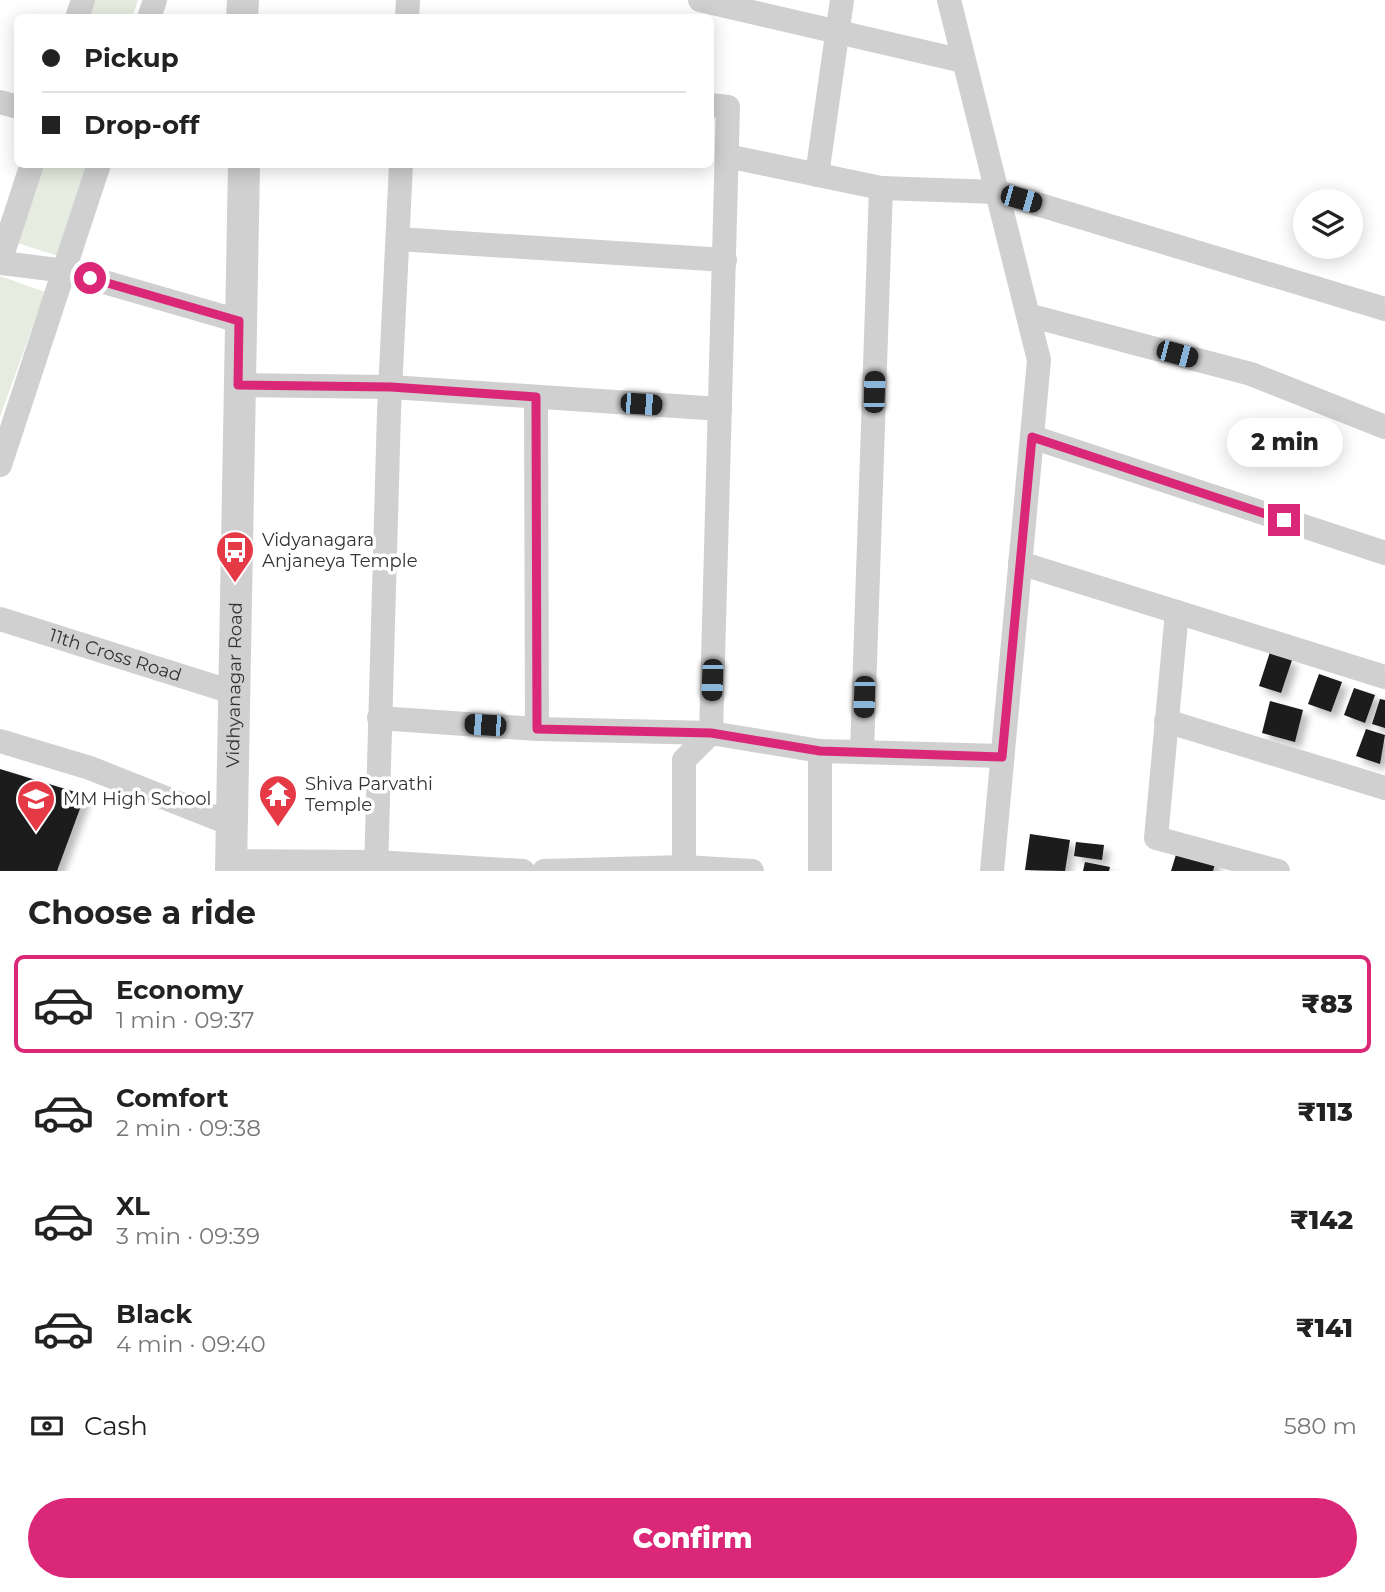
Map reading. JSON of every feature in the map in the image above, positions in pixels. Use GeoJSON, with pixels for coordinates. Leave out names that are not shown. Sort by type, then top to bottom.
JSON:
{"type":"FeatureCollection","features":[{"type":"Feature","properties":{"kind":"street"},"geometry":{"type":"LineString","coordinates":[[699,0],[963,61]]}},
{"type":"Feature","properties":{"kind":"street"},"geometry":{"type":"LineString","coordinates":[[817,174],[835,32],[842,0]]}},
{"type":"Feature","properties":{"kind":"street"},"geometry":{"type":"LineString","coordinates":[[948,0],[1039,360],[992,871]]}},
{"type":"Feature","properties":{"kind":"street"},"geometry":{"type":"LineString","coordinates":[[684,869],[684,760],[711,733],[728,107],[714,105]]}},
{"type":"Feature","properties":{"kind":"street"},"geometry":{"type":"LineString","coordinates":[[727,156],[881,188],[996,192],[1385,309]]}},
{"type":"Feature","properties":{"kind":"street"},"geometry":{"type":"LineString","coordinates":[[31,168],[1,262],[66,271],[239,321]]}},
{"type":"Feature","properties":{"kind":"street"},"geometry":{"type":"LineString","coordinates":[[0,465],[98,168]]}},
{"type":"Feature","properties":{"kind":"street","name":"Vidhyanagar Road"},"geometry":{"type":"LineString","coordinates":[[231,866],[232,692],[244,168]]}},
{"type":"Feature","properties":{"kind":"street"},"geometry":{"type":"LineString","coordinates":[[376,867],[379,718],[401,168]]}},
{"type":"Feature","properties":{"kind":"street"},"geometry":{"type":"LineString","coordinates":[[862,752],[881,188]]}},
{"type":"Feature","properties":{"kind":"street"},"geometry":{"type":"LineString","coordinates":[[398,239],[725,260]]}},
{"type":"Feature","properties":{"kind":"street"},"geometry":{"type":"LineString","coordinates":[[1028,315],[1251,374],[1385,427]]}},
{"type":"Feature","properties":{"kind":"street"},"geometry":{"type":"LineString","coordinates":[[238,385],[391,387],[720,409]]}},
{"type":"Feature","properties":{"kind":"street"},"geometry":{"type":"LineString","coordinates":[[536,397],[537,729]]}},
{"type":"Feature","properties":{"kind":"street"},"geometry":{"type":"LineString","coordinates":[[1032,437],[1385,553]]}},
{"type":"Feature","properties":{"kind":"street"},"geometry":{"type":"LineString","coordinates":[[1020,563],[1385,677]]}},
{"type":"Feature","properties":{"kind":"street"},"geometry":{"type":"LineString","coordinates":[[1177,612],[1156,838],[1278,871]]}},
{"type":"Feature","properties":{"kind":"street","name":"11th Cross Road"},"geometry":{"type":"LineString","coordinates":[[0,619],[232,692]]}},
{"type":"Feature","properties":{"kind":"street"},"geometry":{"type":"LineString","coordinates":[[379,718],[537,729],[711,733],[820,751],[1002,757]]}},
{"type":"Feature","properties":{"kind":"street"},"geometry":{"type":"LineString","coordinates":[[1167,721],[1385,788]]}},
{"type":"Feature","properties":{"kind":"street"},"geometry":{"type":"LineString","coordinates":[[0,741],[90,768],[231,824]]}},
{"type":"Feature","properties":{"kind":"street"},"geometry":{"type":"LineString","coordinates":[[820,751],[820,871]]}},
{"type":"Feature","properties":{"kind":"street"},"geometry":{"type":"LineString","coordinates":[[231,866],[523,871]]}},
{"type":"Feature","properties":{"kind":"street"},"geometry":{"type":"LineString","coordinates":[[544,871],[752,871]]}},
{"type":"Feature","properties":{"kind":"shaded area"},"geometry":{"type":"Polygon","coordinates":[[[94,0],[138,0],[133,14],[89,14],[94,0]]]}},
{"type":"Feature","properties":{"kind":"shaded area"},"geometry":{"type":"Polygon","coordinates":[[[36,168],[85,168],[58,256],[14,242],[36,168]]]}},
{"type":"Feature","properties":{"kind":"shaded area"},"geometry":{"type":"Polygon","coordinates":[[[0,276],[45,292],[0,417],[0,276]]]}},
{"type":"Feature","properties":{"kind":"building"},"geometry":{"type":"Polygon","coordinates":[[[1270,652],[1292,660],[1281,693],[1259,686],[1270,652]]]}},
{"type":"Feature","properties":{"kind":"building"},"geometry":{"type":"Polygon","coordinates":[[[1319,674],[1342,682],[1331,712],[1308,704],[1319,674]]]}},
{"type":"Feature","properties":{"kind":"building"},"geometry":{"type":"Polygon","coordinates":[[[1354,688],[1375,695],[1365,723],[1344,715],[1354,688]]]}},
{"type":"Feature","properties":{"kind":"building"},"geometry":{"type":"Polygon","coordinates":[[[1380,699],[1385,700],[1385,728],[1372,724],[1380,699]]]}},
{"type":"Feature","properties":{"kind":"building"},"geometry":{"type":"Polygon","coordinates":[[[1270,701],[1303,710],[1295,742],[1262,733],[1270,701]]]}},
{"type":"Feature","properties":{"kind":"building"},"geometry":{"type":"Polygon","coordinates":[[[1366,729],[1385,735],[1380,764],[1356,756],[1366,729]]]}},
{"type":"Feature","properties":{"kind":"building","name":"MM High School"},"geometry":{"type":"Polygon","coordinates":[[[0,769],[85,795],[57,871],[0,871],[0,769]]]}},
{"type":"Feature","properties":{"kind":"building"},"geometry":{"type":"Polygon","coordinates":[[[1030,834],[1070,840],[1065,871],[1025,870],[1030,834]]]}},
{"type":"Feature","properties":{"kind":"building"},"geometry":{"type":"Polygon","coordinates":[[[1076,842],[1104,845],[1102,860],[1074,856],[1076,842]]]}},
{"type":"Feature","properties":{"kind":"building"},"geometry":{"type":"Polygon","coordinates":[[[1178,848],[1216,860],[1213,871],[1171,871],[1178,848]]]}},
{"type":"Feature","properties":{"kind":"building"},"geometry":{"type":"Polygon","coordinates":[[[1085,862],[1110,867],[1109,871],[1083,871],[1085,862]]]}},
{"type":"Feature","properties":{"kind":"place","name":"Vidyanagara Anjaneya Temple"},"geometry":{"type":"Point","coordinates":[235,584]}},
{"type":"Feature","properties":{"kind":"place","name":"Shiva Parvathi Temple"},"geometry":{"type":"Point","coordinates":[278,828]}},
{"type":"Feature","properties":{"kind":"place","name":"MM High School"},"geometry":{"type":"Point","coordinates":[36,833]}},
{"type":"Feature","properties":{"kind":"route"},"geometry":{"type":"LineString","coordinates":[[90,278],[239,321],[238,385],[391,387],[536,397],[537,729],[711,733],[820,751],[1002,757],[1032,437],[1284,520]]}}]}
